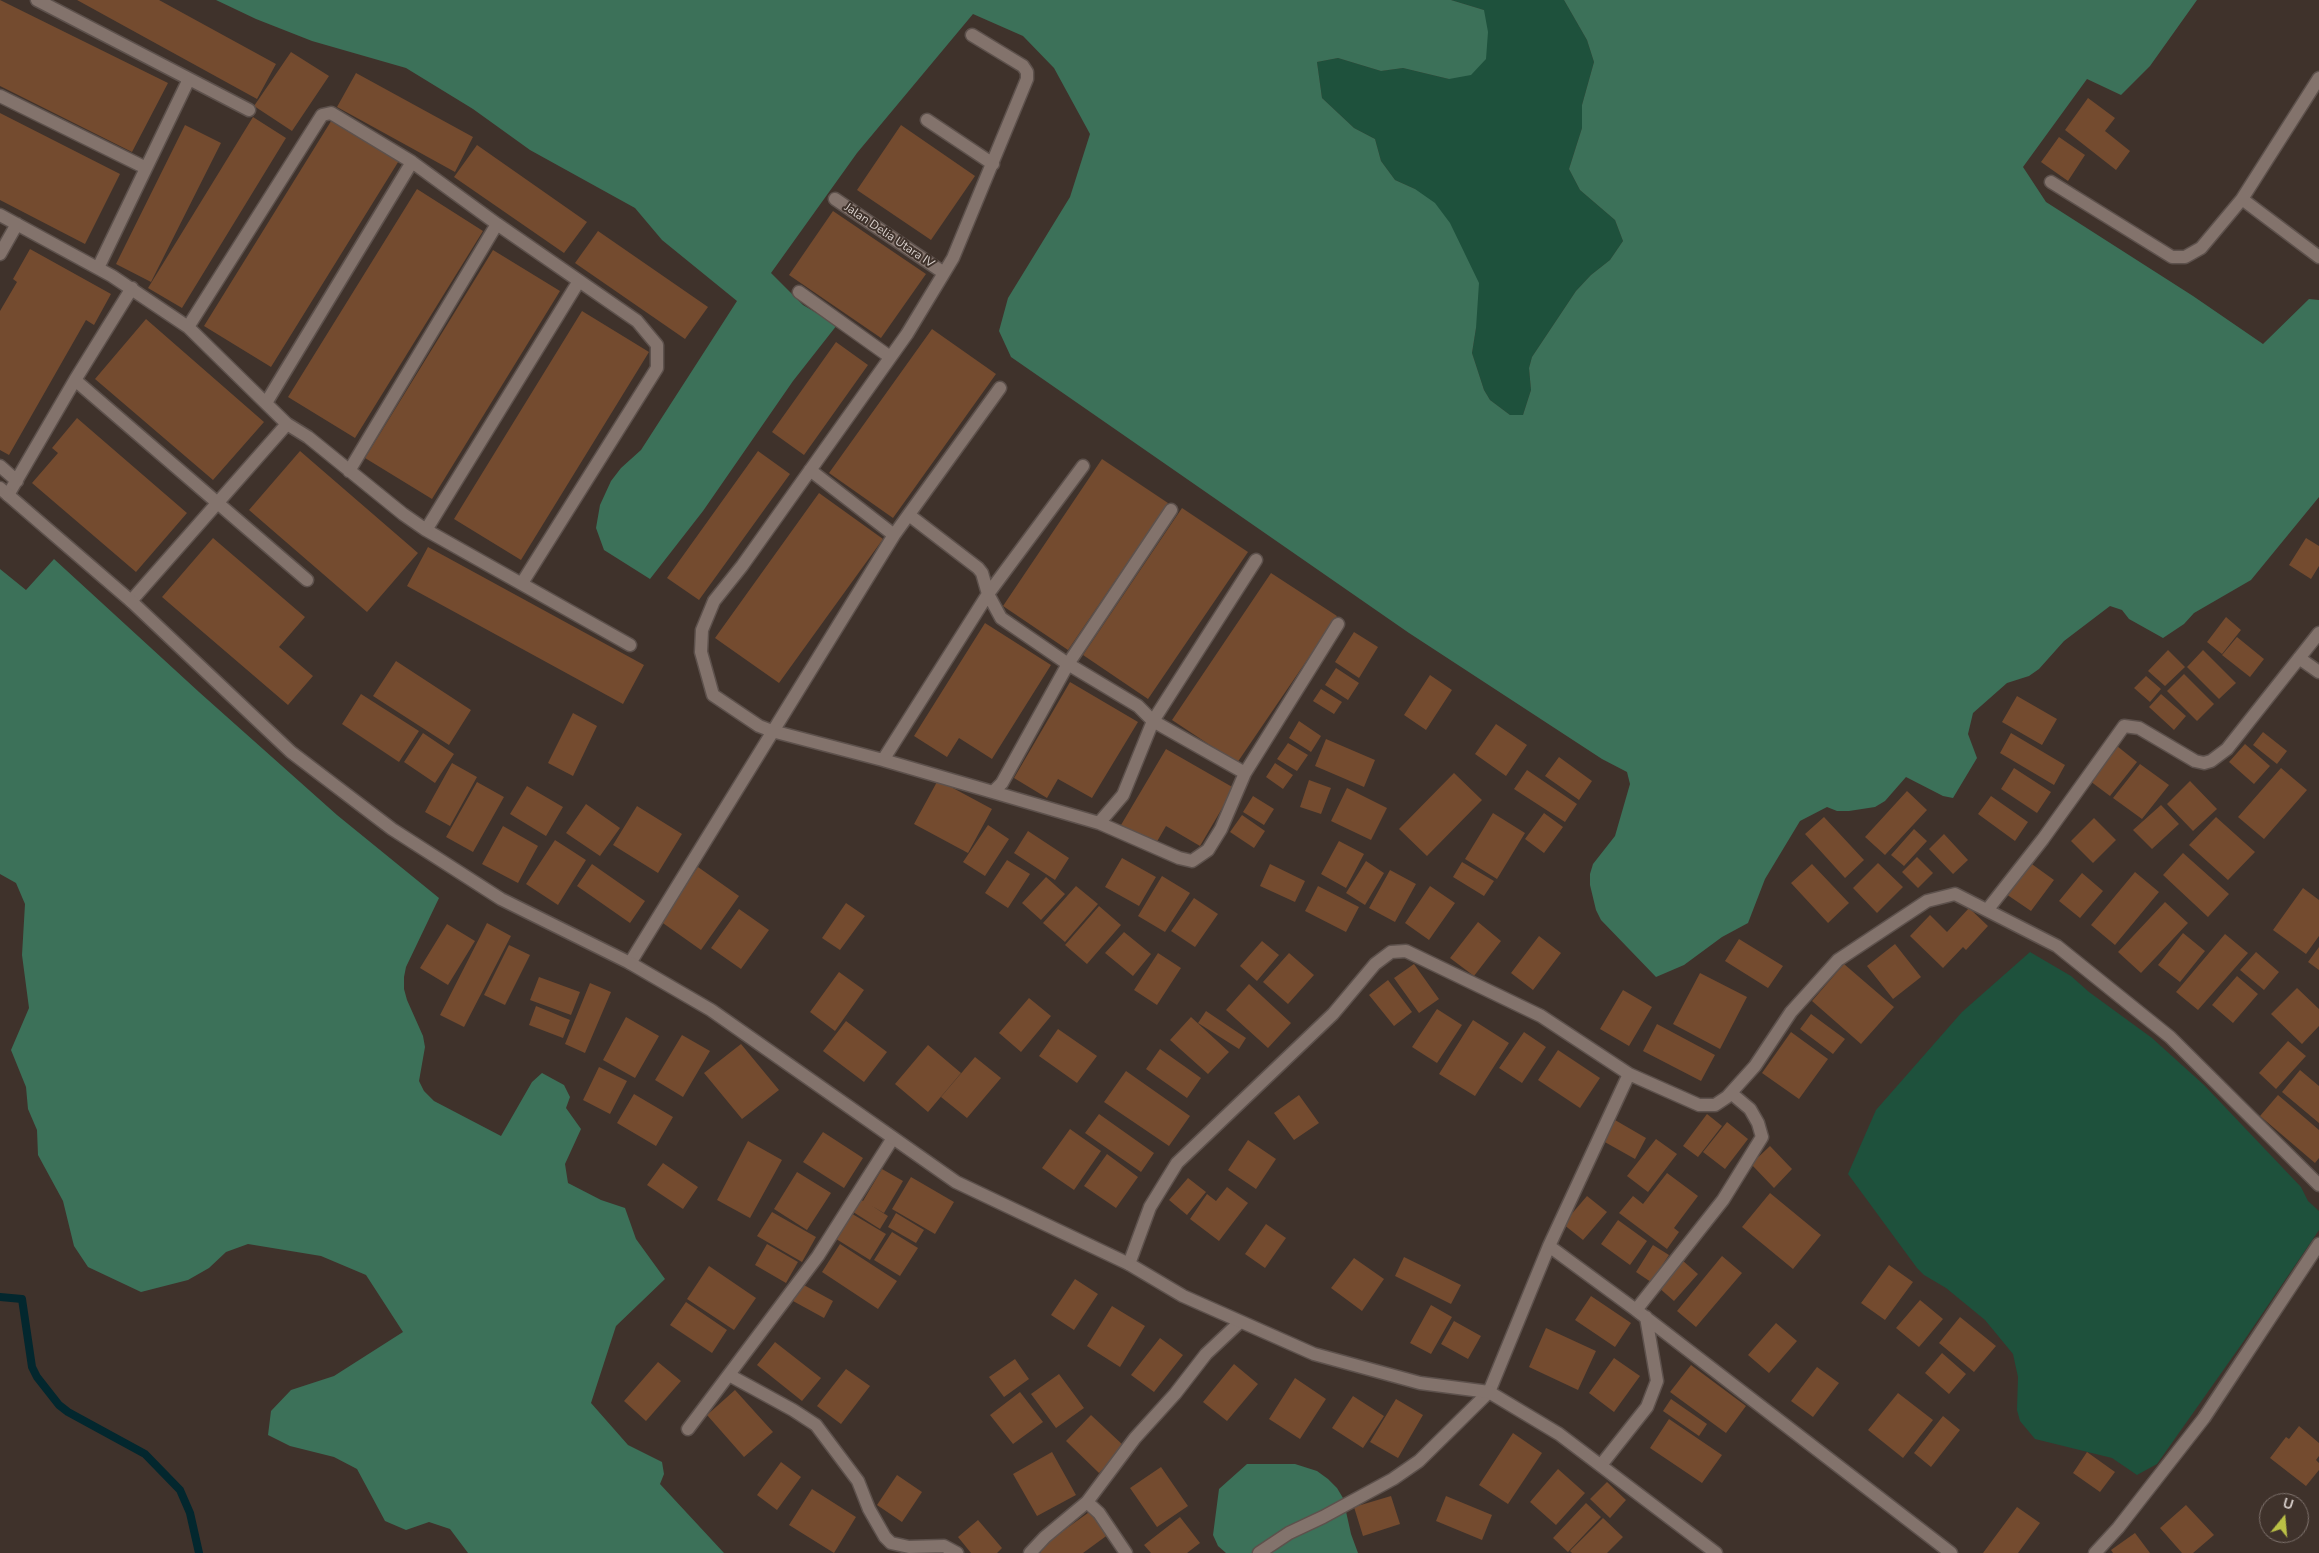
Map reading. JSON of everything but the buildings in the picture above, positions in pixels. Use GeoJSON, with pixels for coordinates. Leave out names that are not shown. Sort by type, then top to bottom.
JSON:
{"type":"FeatureCollection","features":[{"type":"Feature","properties":{"kind":"street"},"geometry":{"type":"LineString","coordinates":[[37,0],[249,110]]}},
{"type":"Feature","properties":{"kind":"street"},"geometry":{"type":"LineString","coordinates":[[972,35],[1023,66],[1028,75],[953,258],[907,334],[742,566],[714,601],[702,630],[701,652],[713,695],[759,726],[772,731],[883,760],[1099,823],[1178,858],[1192,861],[1208,850],[1221,829],[1245,773],[1338,624]]}},
{"type":"Feature","properties":{"kind":"street"},"geometry":{"type":"LineString","coordinates":[[2051,182],[2172,257],[2185,257],[2201,248],[2242,199],[2319,78]]}},
{"type":"Feature","properties":{"kind":"street"},"geometry":{"type":"LineString","coordinates":[[98,268],[189,79]]}},
{"type":"Feature","properties":{"kind":"street"},"geometry":{"type":"LineString","coordinates":[[0,96],[146,168]]}},
{"type":"Feature","properties":{"kind":"street"},"geometry":{"type":"LineString","coordinates":[[188,328],[322,115],[331,113],[412,162],[497,224],[637,320],[648,331],[657,345],[657,368],[522,582]]}},
{"type":"Feature","properties":{"kind":"street"},"geometry":{"type":"LineString","coordinates":[[926,120],[993,164]]}},
{"type":"Feature","properties":{"kind":"street"},"geometry":{"type":"LineString","coordinates":[[266,403],[412,162]]}},
{"type":"Feature","properties":{"kind":"street","name":"Jalan Delia Utara IV"},"geometry":{"type":"LineString","coordinates":[[835,199],[944,273]]}},
{"type":"Feature","properties":{"kind":"street"},"geometry":{"type":"LineString","coordinates":[[2242,199],[2319,257]]}},
{"type":"Feature","properties":{"kind":"street"},"geometry":{"type":"LineString","coordinates":[[0,215],[132,288],[188,328],[287,424],[308,438],[426,530],[522,582],[630,645]]}},
{"type":"Feature","properties":{"kind":"street"},"geometry":{"type":"LineString","coordinates":[[0,254],[17,224]]}},
{"type":"Feature","properties":{"kind":"street"},"geometry":{"type":"LineString","coordinates":[[349,471],[497,224]]}},
{"type":"Feature","properties":{"kind":"street"},"geometry":{"type":"LineString","coordinates":[[426,530],[579,281]]}},
{"type":"Feature","properties":{"kind":"street"},"geometry":{"type":"LineString","coordinates":[[132,288],[75,380],[17,480],[4,492],[131,600],[291,752],[392,829],[501,899],[630,963],[711,1010],[956,1182],[1129,1264],[1183,1296],[1314,1354],[1420,1383],[1489,1392],[1559,1434],[1716,1553]]}},
{"type":"Feature","properties":{"kind":"street"},"geometry":{"type":"LineString","coordinates":[[799,292],[890,357]]}},
{"type":"Feature","properties":{"kind":"street"},"geometry":{"type":"LineString","coordinates":[[75,380],[307,580]]}},
{"type":"Feature","properties":{"kind":"street"},"geometry":{"type":"LineString","coordinates":[[630,963],[894,535],[1000,388]]}},
{"type":"Feature","properties":{"kind":"street"},"geometry":{"type":"LineString","coordinates":[[131,600],[287,424]]}},
{"type":"Feature","properties":{"kind":"street"},"geometry":{"type":"LineString","coordinates":[[0,466],[17,480]]}},
{"type":"Feature","properties":{"kind":"street"},"geometry":{"type":"LineString","coordinates":[[883,760],[988,594],[1083,466]]}},
{"type":"Feature","properties":{"kind":"street"},"geometry":{"type":"LineString","coordinates":[[810,470],[894,535]]}},
{"type":"Feature","properties":{"kind":"street"},"geometry":{"type":"LineString","coordinates":[[994,792],[1002,782],[1068,664],[1171,510]]}},
{"type":"Feature","properties":{"kind":"street"},"geometry":{"type":"LineString","coordinates":[[909,515],[978,568],[982,573],[988,594],[1001,618],[1068,664],[1138,706],[1153,721],[1245,773]]}},
{"type":"Feature","properties":{"kind":"street"},"geometry":{"type":"LineString","coordinates":[[1099,823],[1123,795],[1153,721],[1256,560]]}},
{"type":"Feature","properties":{"kind":"street"},"geometry":{"type":"LineString","coordinates":[[1988,909],[2049,831],[2124,726],[2139,728],[2195,761],[2204,763],[2211,761],[2227,749],[2319,633]]}},
{"type":"Feature","properties":{"kind":"street"},"geometry":{"type":"LineString","coordinates":[[2299,658],[2319,672]]}},
{"type":"Feature","properties":{"kind":"street"},"geometry":{"type":"LineString","coordinates":[[1129,1264],[1150,1207],[1178,1163],[1333,1014],[1375,964],[1391,952],[1406,951],[1540,1016],[1629,1074],[1699,1105],[1716,1105],[1731,1093],[1755,1066],[1790,1012],[1838,960],[1928,901],[1937,897],[1955,894],[1988,909],[2057,946],[2170,1037],[2319,1185]]}},
{"type":"Feature","properties":{"kind":"street"},"geometry":{"type":"LineString","coordinates":[[1259,1553],[1289,1533],[1393,1479],[1419,1461],[1489,1392],[1549,1246],[1629,1074]]}},
{"type":"Feature","properties":{"kind":"street"},"geometry":{"type":"LineString","coordinates":[[1601,1466],[1648,1407],[1657,1381],[1641,1314],[1723,1200],[1762,1138],[1758,1123],[1750,1109],[1731,1093]]}},
{"type":"Feature","properties":{"kind":"street"},"geometry":{"type":"LineString","coordinates":[[688,1429],[818,1256],[893,1138]]}},
{"type":"Feature","properties":{"kind":"street"},"geometry":{"type":"LineString","coordinates":[[2095,1553],[2118,1528],[2204,1418],[2319,1244]]}},
{"type":"Feature","properties":{"kind":"street"},"geometry":{"type":"LineString","coordinates":[[1549,1246],[1641,1314],[1951,1553]]}},
{"type":"Feature","properties":{"kind":"street"},"geometry":{"type":"LineString","coordinates":[[1030,1553],[1045,1537],[1087,1502],[1135,1438],[1175,1394],[1206,1354],[1240,1322]]}},
{"type":"Feature","properties":{"kind":"street"},"geometry":{"type":"LineString","coordinates":[[729,1375],[793,1410],[816,1425],[858,1481],[869,1508],[886,1537],[892,1543],[910,1547],[944,1546],[957,1553]]}},
{"type":"Feature","properties":{"kind":"street"},"geometry":{"type":"LineString","coordinates":[[1087,1502],[1100,1514],[1126,1553]]}},
{"type":"Feature","properties":{"kind":"green space"},"geometry":{"type":"Polygon","coordinates":[[[216,0],[1451,0],[1484,10],[1488,32],[1486,59],[1471,75],[1449,79],[1403,68],[1381,71],[1338,58],[1317,62],[1322,98],[1354,128],[1375,139],[1381,161],[1395,180],[1415,189],[1435,203],[1450,223],[1479,283],[1472,353],[1484,390],[1490,400],[1510,415],[1523,415],[1531,390],[1529,368],[1532,357],[1576,291],[1591,275],[1610,260],[1623,241],[1615,220],[1580,190],[1569,169],[1582,128],[1582,105],[1594,62],[1587,40],[1564,0],[2197,0],[2150,66],[2121,95],[2087,79],[2023,167],[2046,202],[2193,296],[2263,344],[2309,299],[2319,300],[2319,497],[2251,580],[2194,613],[2184,624],[2163,638],[2129,619],[2122,610],[2110,606],[2064,641],[2039,669],[2029,676],[2007,683],[1973,713],[1968,734],[1977,758],[1953,798],[1943,796],[1906,777],[1885,801],[1875,807],[1837,811],[1827,807],[1800,821],[1765,879],[1748,923],[1722,937],[1684,965],[1656,977],[1601,920],[1596,910],[1590,885],[1590,874],[1593,864],[1615,836],[1630,784],[1627,772],[1602,759],[1409,633],[1011,357],[999,331],[1008,298],[1070,197],[1090,134],[1054,68],[1023,36],[973,14],[857,153],[771,273],[803,305],[837,325],[793,381],[703,511],[650,579],[604,550],[596,528],[600,505],[611,481],[621,468],[641,450],[737,301],[662,240],[635,208],[530,150],[473,109],[406,68],[312,41],[256,19],[216,0]]]}},
{"type":"Feature","properties":{"kind":"green space"},"geometry":{"type":"Polygon","coordinates":[[[1451,0],[1564,0],[1587,40],[1594,62],[1582,105],[1582,128],[1569,169],[1580,190],[1615,220],[1623,241],[1610,260],[1591,275],[1576,291],[1532,357],[1529,368],[1531,390],[1523,415],[1510,415],[1490,400],[1484,390],[1472,353],[1476,328],[1415,189],[1395,180],[1381,161],[1375,139],[1354,128],[1322,98],[1317,62],[1338,58],[1381,71],[1403,68],[1449,79],[1484,10],[1451,0]]]}},
{"type":"Feature","properties":{"kind":"green space"},"geometry":{"type":"Polygon","coordinates":[[[54,559],[337,815],[439,898],[406,967],[404,977],[404,989],[407,1000],[423,1036],[425,1047],[419,1081],[424,1091],[434,1101],[501,1136],[532,1082],[542,1073],[564,1085],[570,1097],[566,1108],[581,1129],[565,1164],[568,1183],[601,1200],[625,1208],[636,1239],[665,1279],[616,1326],[591,1403],[628,1445],[662,1462],[664,1474],[660,1484],[724,1553],[468,1553],[450,1529],[429,1522],[406,1530],[385,1521],[357,1469],[334,1457],[290,1446],[268,1435],[271,1411],[291,1390],[334,1376],[403,1332],[366,1275],[321,1256],[248,1244],[226,1252],[209,1268],[188,1280],[141,1292],[88,1267],[74,1246],[63,1201],[38,1155],[37,1130],[28,1109],[26,1087],[11,1050],[29,1008],[22,955],[25,904],[16,883],[0,874],[0,569],[26,590],[54,559]]]}},
{"type":"Feature","properties":{"kind":"green space"},"geometry":{"type":"Polygon","coordinates":[[[2030,952],[2071,976],[2089,992],[2152,1038],[2204,1085],[2301,1187],[2308,1201],[2319,1211],[2319,1230],[2241,1345],[2157,1464],[2137,1475],[2112,1458],[2035,1439],[2020,1421],[2017,1410],[2018,1377],[2013,1354],[1985,1320],[1946,1288],[1924,1275],[1917,1268],[1848,1174],[1876,1110],[1962,1012],[2030,952]]]}},
{"type":"Feature","properties":{"kind":"green space"},"geometry":{"type":"Polygon","coordinates":[[[1247,1464],[1295,1464],[1317,1471],[1328,1479],[1343,1498],[1351,1534],[1358,1553],[1226,1553],[1218,1546],[1213,1535],[1219,1489],[1247,1464]]]}},
{"type":"Feature","properties":{"kind":"waterway"},"geometry":{"type":"LineString","coordinates":[[0,1297],[22,1299],[32,1367],[37,1377],[59,1405],[68,1412],[145,1454],[180,1490],[190,1513],[199,1553]]}}]}
